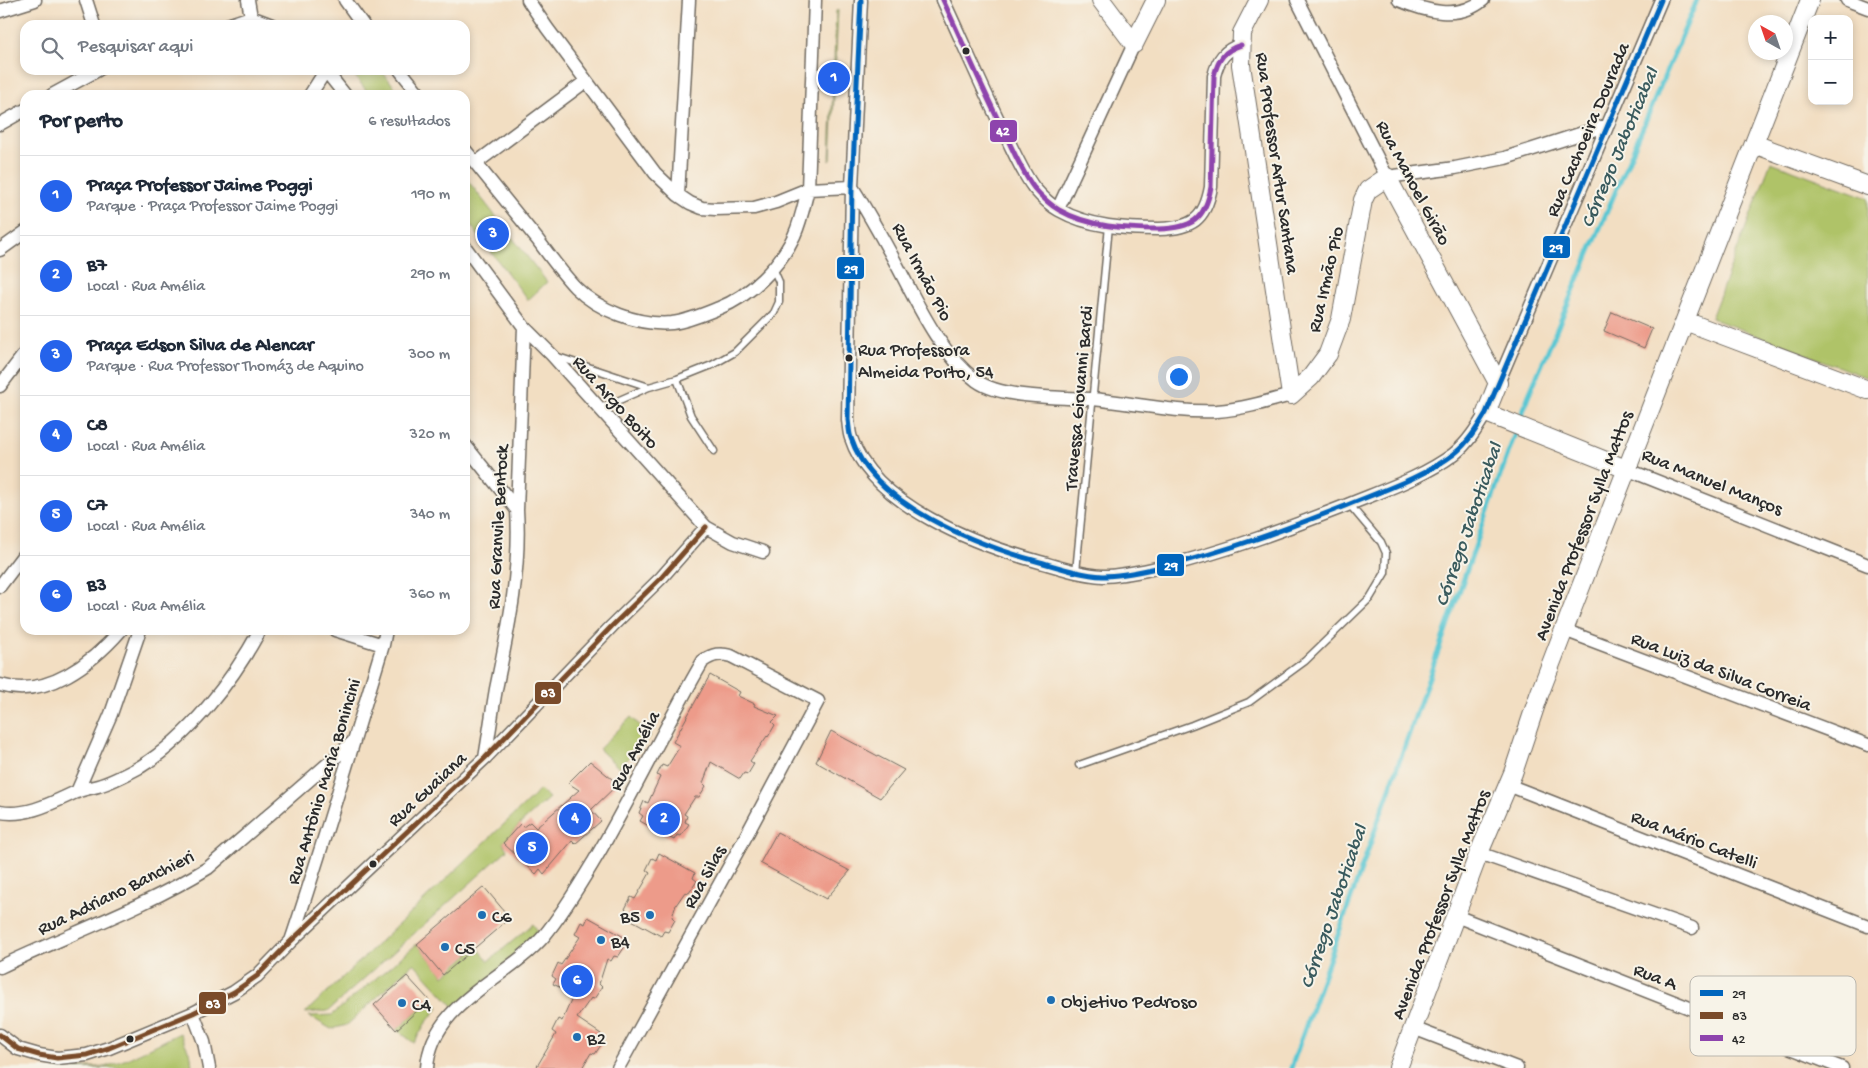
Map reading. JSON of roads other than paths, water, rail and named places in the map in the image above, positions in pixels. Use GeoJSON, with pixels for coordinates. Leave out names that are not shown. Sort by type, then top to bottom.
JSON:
{"type":"FeatureCollection","features":[{"type":"Feature","properties":{"kind":"street"},"geometry":{"type":"LineString","coordinates":[[0,11],[35,0]]}},
{"type":"Feature","properties":{"kind":"street"},"geometry":{"type":"LineString","coordinates":[[86,0],[92,20]]}},
{"type":"Feature","properties":{"kind":"street"},"geometry":{"type":"LineString","coordinates":[[248,0],[251,17]]}},
{"type":"Feature","properties":{"kind":"street"},"geometry":{"type":"LineString","coordinates":[[344,0],[359,20]]}},
{"type":"Feature","properties":{"kind":"street"},"geometry":{"type":"LineString","coordinates":[[528,0],[655,173],[678,195],[690,203],[702,208],[754,208],[776,202],[808,189],[852,187]]}},
{"type":"Feature","properties":{"kind":"street"},"geometry":{"type":"LineString","coordinates":[[678,195],[689,0]]}},
{"type":"Feature","properties":{"kind":"street"},"geometry":{"type":"LineString","coordinates":[[470,156],[575,287],[602,307],[623,316],[647,321],[672,323],[700,316],[740,299],[773,268],[794,237],[808,189],[815,0]]}},
{"type":"Feature","properties":{"kind":"street"},"geometry":{"type":"LineString","coordinates":[[861,0],[852,187],[848,420],[851,438],[863,462],[883,485],[908,506],[950,530],[1010,554],[1076,572],[1104,576],[1142,571],[1184,561],[1275,533],[1349,504],[1429,469],[1454,454],[1474,434],[1486,413],[1498,383]]}},
{"type":"Feature","properties":{"kind":"street"},"geometry":{"type":"LineString","coordinates":[[943,0],[996,116],[1027,177],[1042,196],[1058,210],[1076,218],[1109,226],[1174,228],[1200,218],[1208,204],[1211,187],[1214,76],[1217,64],[1225,53],[1231,48],[1241,45]]}},
{"type":"Feature","properties":{"kind":"street"},"geometry":{"type":"LineString","coordinates":[[1101,0],[1134,44]]}},
{"type":"Feature","properties":{"kind":"street"},"geometry":{"type":"LineString","coordinates":[[1058,210],[1156,0]]}},
{"type":"Feature","properties":{"kind":"street","name":"Rua Professor Artur Santana"},"geometry":{"type":"LineString","coordinates":[[1259,0],[1242,33],[1241,65],[1291,395]]}},
{"type":"Feature","properties":{"kind":"street","name":"Rua Manoel Girão"},"geometry":{"type":"LineString","coordinates":[[1297,0],[1387,177],[1498,383]]}},
{"type":"Feature","properties":{"kind":"street"},"geometry":{"type":"LineString","coordinates":[[1399,0],[1417,8],[1443,13],[1466,10],[1483,0]]}},
{"type":"Feature","properties":{"kind":"street","name":"Rua Cachoeira Dourada"},"geometry":{"type":"LineString","coordinates":[[1498,383],[1661,0]]}},
{"type":"Feature","properties":{"kind":"street","name":"Avenida Professor Sylla Mattos"},"geometry":{"type":"LineString","coordinates":[[1398,1068],[1479,853],[1508,785],[1539,695],[1626,469],[1810,0]]}},
{"type":"Feature","properties":{"kind":"street"},"geometry":{"type":"LineString","coordinates":[[1847,0],[1868,8]]}},
{"type":"Feature","properties":{"kind":"street"},"geometry":{"type":"LineString","coordinates":[[242,20],[251,17],[259,20]]}},
{"type":"Feature","properties":{"kind":"street"},"geometry":{"type":"LineString","coordinates":[[61,90],[89,75]]}},
{"type":"Feature","properties":{"kind":"street"},"geometry":{"type":"LineString","coordinates":[[313,90],[323,75]]}},
{"type":"Feature","properties":{"kind":"street"},"geometry":{"type":"LineString","coordinates":[[329,75],[341,90]]}},
{"type":"Feature","properties":{"kind":"street"},"geometry":{"type":"LineString","coordinates":[[404,75],[416,90]]}},
{"type":"Feature","properties":{"kind":"street"},"geometry":{"type":"LineString","coordinates":[[476,163],[586,81]]}},
{"type":"Feature","properties":{"kind":"street"},"geometry":{"type":"LineString","coordinates":[[0,124],[20,113]]}},
{"type":"Feature","properties":{"kind":"street","name":"Rua Irmão Pio"},"geometry":{"type":"LineString","coordinates":[[852,187],[885,242],[934,334],[954,358],[978,381],[1004,392],[1092,399],[1177,410],[1216,411],[1262,404],[1291,395],[1311,377],[1328,354],[1341,319],[1362,200],[1368,190],[1387,177],[1455,168],[1505,158],[1608,125]]}},
{"type":"Feature","properties":{"kind":"street"},"geometry":{"type":"LineString","coordinates":[[1754,144],[1868,186]]}},
{"type":"Feature","properties":{"kind":"street"},"geometry":{"type":"LineString","coordinates":[[0,250],[20,236]]}},
{"type":"Feature","properties":{"kind":"street","name":"Rua Argo Boito"},"geometry":{"type":"LineString","coordinates":[[470,254],[524,326],[706,527],[733,542],[763,552]]}},
{"type":"Feature","properties":{"kind":"street"},"geometry":{"type":"LineString","coordinates":[[1685,320],[1868,390]]}},
{"type":"Feature","properties":{"kind":"street","name":"Rua Granvile Bentock"},"geometry":{"type":"LineString","coordinates":[[486,758],[495,692],[510,619],[518,537],[517,510],[524,326]]}},
{"type":"Feature","properties":{"kind":"street"},"geometry":{"type":"LineString","coordinates":[[0,386],[20,360]]}},
{"type":"Feature","properties":{"kind":"street","name":"Rua Manuel Manços"},"geometry":{"type":"LineString","coordinates":[[1486,413],[1868,565]]}},
{"type":"Feature","properties":{"kind":"street"},"geometry":{"type":"LineString","coordinates":[[470,451],[517,510]]}},
{"type":"Feature","properties":{"kind":"street","name":"Rua Guaiana"},"geometry":{"type":"LineString","coordinates":[[0,1034],[18,1049],[39,1055],[57,1058],[87,1054],[109,1048],[193,1013],[234,992],[257,976],[290,942],[486,758],[662,576],[706,527]]}},
{"type":"Feature","properties":{"kind":"street"},"geometry":{"type":"LineString","coordinates":[[0,586],[20,560]]}},
{"type":"Feature","properties":{"kind":"street","name":"Rua Luiz da Silva Correia"},"geometry":{"type":"LineString","coordinates":[[1564,630],[1868,745]]}},
{"type":"Feature","properties":{"kind":"street"},"geometry":{"type":"LineString","coordinates":[[0,685],[9,688],[35,688],[67,674],[97,655],[116,635]]}},
{"type":"Feature","properties":{"kind":"street"},"geometry":{"type":"LineString","coordinates":[[76,792],[111,714],[138,635]]}},
{"type":"Feature","properties":{"kind":"street"},"geometry":{"type":"LineString","coordinates":[[0,824],[5,813],[25,812],[52,804],[76,792],[100,786],[141,766],[165,748],[201,715],[240,664],[257,635]]}},
{"type":"Feature","properties":{"kind":"street"},"geometry":{"type":"LineString","coordinates":[[351,635],[383,645]]}},
{"type":"Feature","properties":{"kind":"street","name":"Rua Antônio Maria Bonincini"},"geometry":{"type":"LineString","coordinates":[[290,942],[320,854],[385,635]]}},
{"type":"Feature","properties":{"kind":"street","name":"Rua Amélia"},"geometry":{"type":"LineString","coordinates":[[427,1068],[428,1053],[442,1023],[454,1010],[543,937],[564,909],[615,825],[703,661],[710,656],[720,654],[731,656],[818,701]]}},
{"type":"Feature","properties":{"kind":"street","name":"Rua Silas"},"geometry":{"type":"LineString","coordinates":[[618,1068],[818,701]]}},
{"type":"Feature","properties":{"kind":"street","name":"Rua Adriano Banchieri"},"geometry":{"type":"LineString","coordinates":[[0,967],[138,905],[187,881],[208,868],[353,742]]}},
{"type":"Feature","properties":{"kind":"street","name":"Rua Mário Catelli"},"geometry":{"type":"LineString","coordinates":[[1508,785],[1868,926]]}},
{"type":"Feature","properties":{"kind":"street"},"geometry":{"type":"LineString","coordinates":[[1479,853],[1692,928]]}},
{"type":"Feature","properties":{"kind":"street","name":"Rua A"},"geometry":{"type":"LineString","coordinates":[[1456,916],[1690,1008]]}},
{"type":"Feature","properties":{"kind":"street"},"geometry":{"type":"LineString","coordinates":[[193,1013],[204,1042],[209,1068]]}},
{"type":"Feature","properties":{"kind":"street"},"geometry":{"type":"LineString","coordinates":[[1413,1028],[1517,1068]]}},
{"type":"Feature","properties":{"kind":"street","name":"Rua A"},"geometry":{"type":"LineString","coordinates":[[1812,1056],[1842,1068]]}},
{"type":"Feature","properties":{"kind":"lane","name":"Travessa Giovanni Bardi"},"geometry":{"type":"LineString","coordinates":[[1076,572],[1109,226]]}},
{"type":"Feature","properties":{"kind":"lane"},"geometry":{"type":"LineString","coordinates":[[599,409],[649,387],[677,379],[712,365],[735,352],[774,313],[780,302],[780,290],[773,268]]}},
{"type":"Feature","properties":{"kind":"lane"},"geometry":{"type":"LineString","coordinates":[[552,355],[649,387]]}},
{"type":"Feature","properties":{"kind":"lane"},"geometry":{"type":"LineString","coordinates":[[677,379],[691,416],[714,451]]}},
{"type":"Feature","properties":{"kind":"lane"},"geometry":{"type":"LineString","coordinates":[[1079,765],[1192,725],[1250,702],[1306,661],[1370,598],[1384,573],[1386,553],[1381,542],[1349,504]]}},
{"type":"Feature","properties":{"kind":"waterway","name":"Córrego Jaboticabal"},"geometry":{"type":"LineString","coordinates":[[1291,1068],[1528,397],[1697,0]]}},
{"type":"Feature","properties":{"kind":"place","name":"Praça Professor Jaime Poggi"},"geometry":{"type":"Point","coordinates":[834,78]}},
{"type":"Feature","properties":{"kind":"place","name":"Praça Edson Silva de Alencar"},"geometry":{"type":"Point","coordinates":[493,234]}},
{"type":"Feature","properties":{"kind":"place","name":"Rua Professora Almeida Porto, 54"},"geometry":{"type":"Point","coordinates":[849,358]}},
{"type":"Feature","properties":{"kind":"place","name":"C8"},"geometry":{"type":"Point","coordinates":[575,819]}},
{"type":"Feature","properties":{"kind":"place","name":"B7"},"geometry":{"type":"Point","coordinates":[664,819]}},
{"type":"Feature","properties":{"kind":"place","name":"C7"},"geometry":{"type":"Point","coordinates":[532,848]}},
{"type":"Feature","properties":{"kind":"place","name":"C6"},"geometry":{"type":"Point","coordinates":[482,915]}},
{"type":"Feature","properties":{"kind":"place","name":"B5"},"geometry":{"type":"Point","coordinates":[650,915]}},
{"type":"Feature","properties":{"kind":"place","name":"B4"},"geometry":{"type":"Point","coordinates":[601,940]}},
{"type":"Feature","properties":{"kind":"place","name":"C5"},"geometry":{"type":"Point","coordinates":[445,947]}},
{"type":"Feature","properties":{"kind":"place","name":"B3"},"geometry":{"type":"Point","coordinates":[577,981]}},
{"type":"Feature","properties":{"kind":"place","name":"Objetivo Pedroso"},"geometry":{"type":"Point","coordinates":[1051,1000]}},
{"type":"Feature","properties":{"kind":"place","name":"C4"},"geometry":{"type":"Point","coordinates":[402,1003]}},
{"type":"Feature","properties":{"kind":"place","name":"B2"},"geometry":{"type":"Point","coordinates":[577,1037]}}]}
